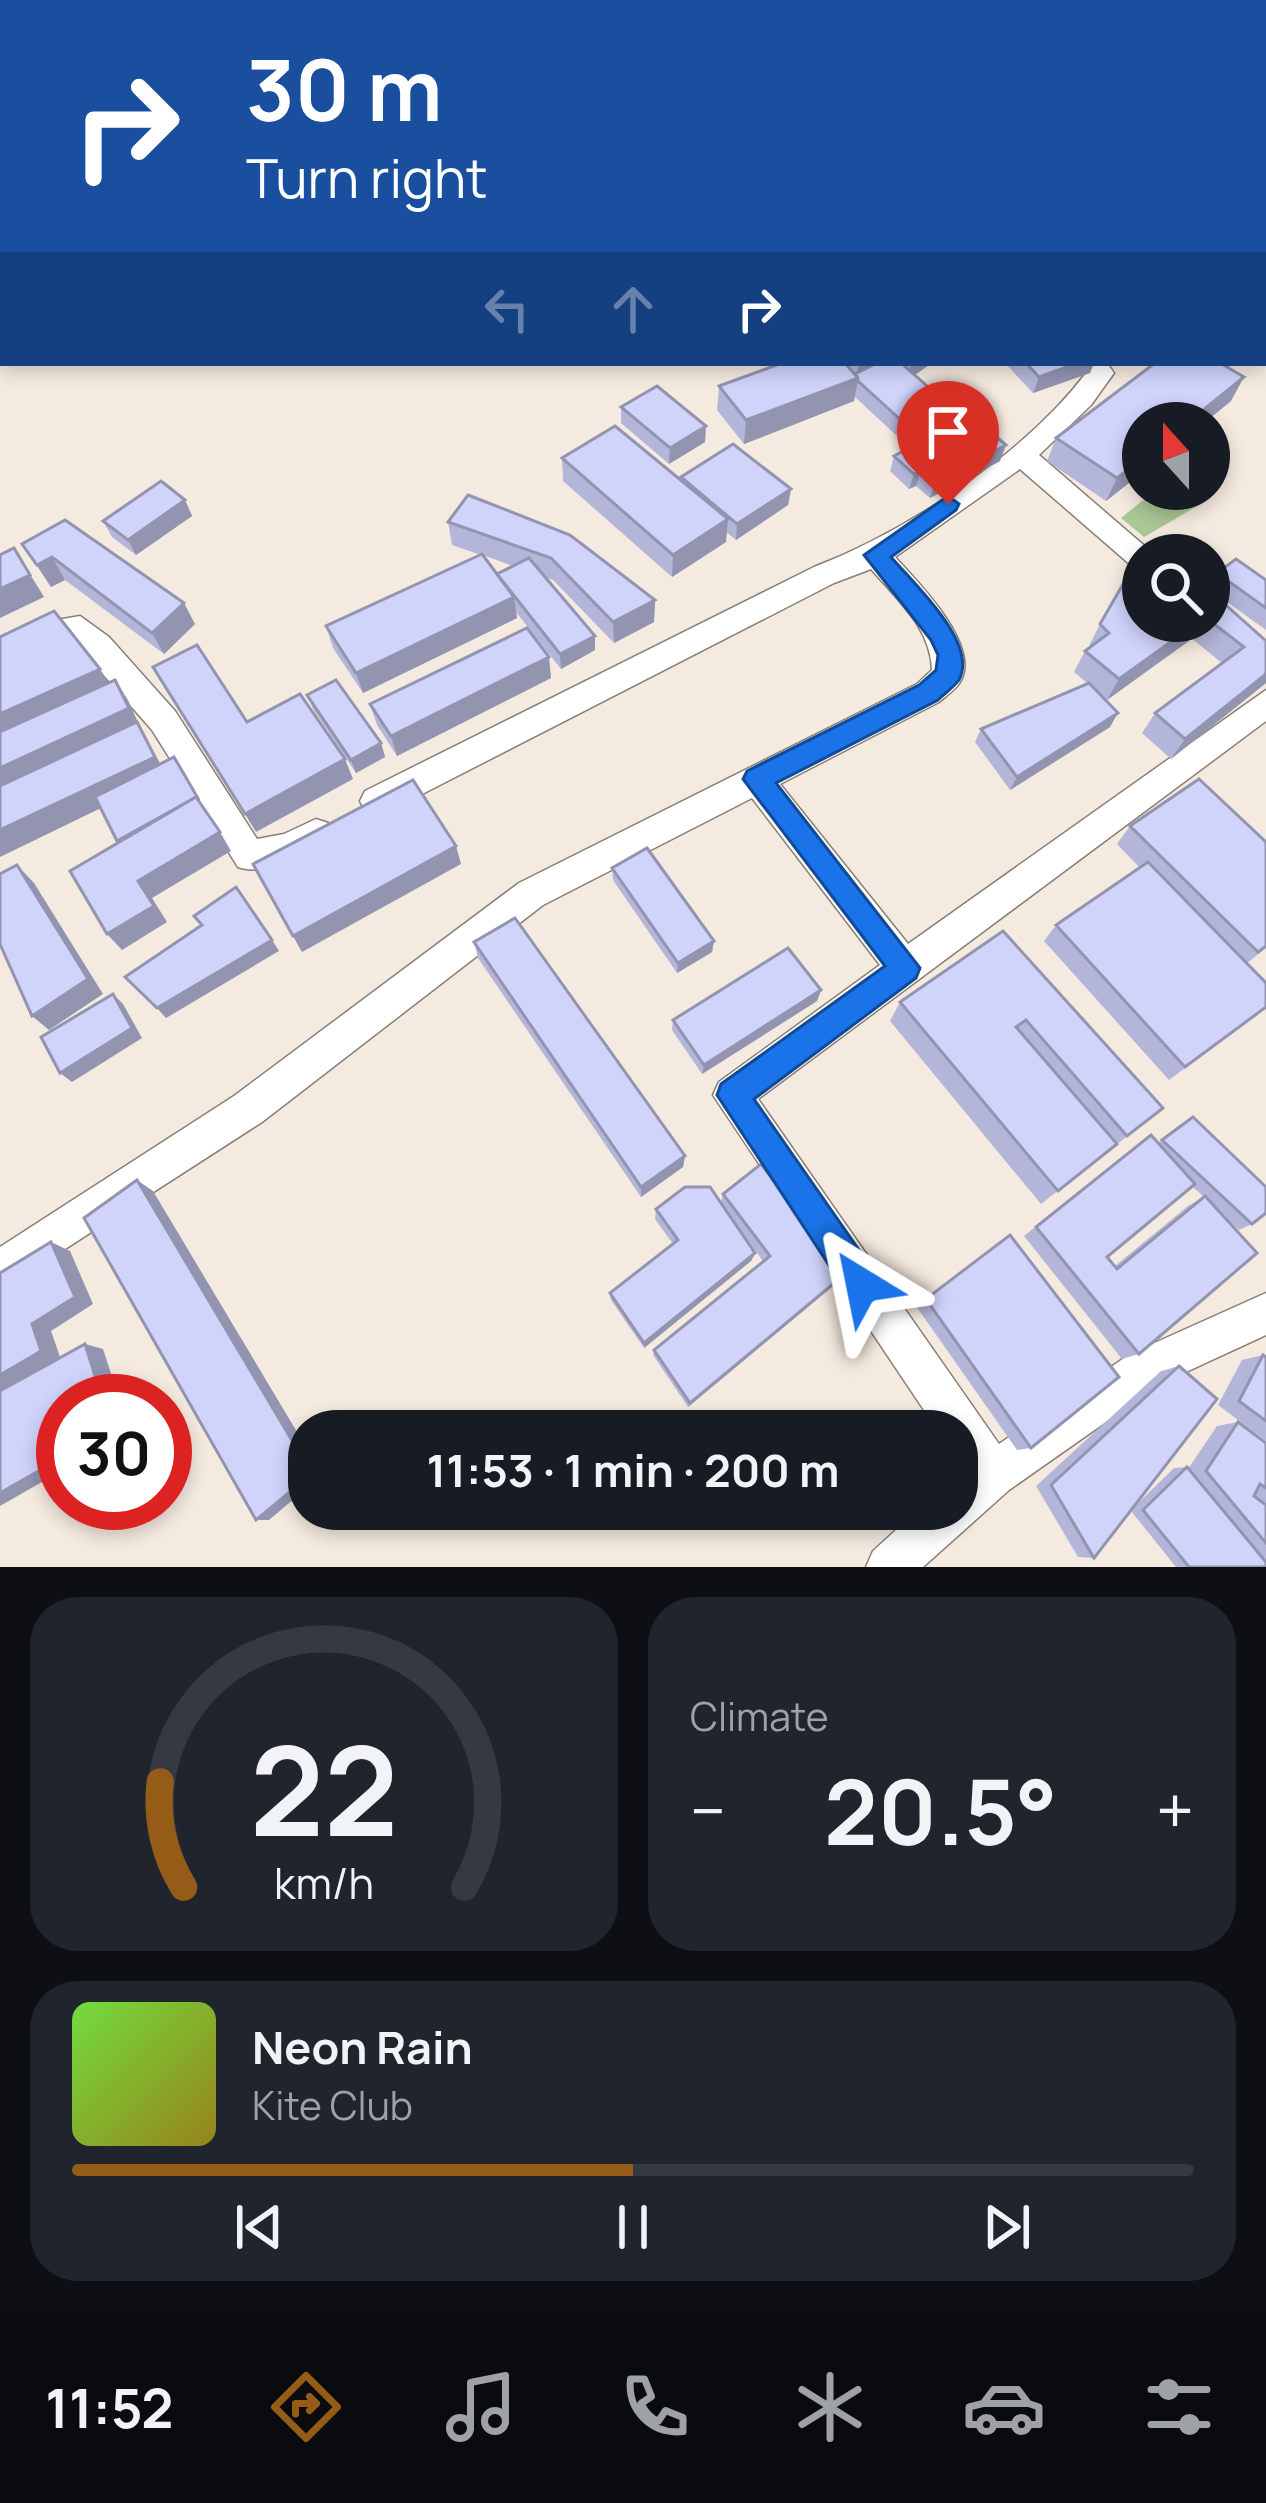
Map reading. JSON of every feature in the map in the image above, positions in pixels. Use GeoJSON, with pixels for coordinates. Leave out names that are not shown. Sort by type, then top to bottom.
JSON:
{"type":"FeatureCollection","features":[{"type":"Feature","properties":{"kind":"street"},"geometry":{"type":"LineString","coordinates":[[0,657],[62,630],[80,628],[130,675],[169,725],[208,784],[237,843],[250,856],[290,848],[824,575],[876,555],[1020,454],[1088,393],[1101,373],[1095,366]]}},
{"type":"Feature","properties":{"kind":"street"},"geometry":{"type":"LineString","coordinates":[[1020,454],[1122,541]]}},
{"type":"Feature","properties":{"kind":"street"},"geometry":{"type":"LineString","coordinates":[[0,1271],[248,1109],[531,894],[928,693],[948,675],[950,655],[941,634],[876,555]]}},
{"type":"Feature","properties":{"kind":"street"},"geometry":{"type":"LineString","coordinates":[[993,1474],[732,1095],[1266,703]]}},
{"type":"Feature","properties":{"kind":"street"},"geometry":{"type":"LineString","coordinates":[[757,779],[905,968]]}},
{"type":"Feature","properties":{"kind":"street"},"geometry":{"type":"LineString","coordinates":[[978,1487],[1145,1369],[1266,1314]]}},
{"type":"Feature","properties":{"kind":"street"},"geometry":{"type":"LineString","coordinates":[[889,1567],[930,1530]]}},
{"type":"Feature","properties":{"kind":"green space"},"geometry":{"type":"Polygon","coordinates":[[[1131,510],[1190,510],[1149,534],[1140,534],[1121,518],[1131,510]]]}},
{"type":"Feature","properties":{"kind":"building"},"geometry":{"type":"Polygon","coordinates":[[[774,366],[848,366],[858,378],[746,420],[719,386],[774,366]]]}},
{"type":"Feature","properties":{"kind":"building"},"geometry":{"type":"Polygon","coordinates":[[[871,366],[904,366],[944,401],[902,421],[855,374],[871,366]]]}},
{"type":"Feature","properties":{"kind":"building"},"geometry":{"type":"Polygon","coordinates":[[[1029,366],[1070,366],[1039,377],[1029,366]]]}},
{"type":"Feature","properties":{"kind":"building"},"geometry":{"type":"Polygon","coordinates":[[[1151,366],[1225,366],[1244,377],[1213,402],[1122,402],[1122,474],[1117,478],[1056,438],[1151,366]]]}},
{"type":"Feature","properties":{"kind":"building"},"geometry":{"type":"Polygon","coordinates":[[[657,386],[706,426],[670,448],[621,407],[657,386]]]}},
{"type":"Feature","properties":{"kind":"building"},"geometry":{"type":"Polygon","coordinates":[[[971,415],[1006,445],[935,483],[921,470],[914,474],[894,456],[971,415]]]}},
{"type":"Feature","properties":{"kind":"building"},"geometry":{"type":"Polygon","coordinates":[[[615,426],[728,519],[673,555],[562,458],[615,426]]]}},
{"type":"Feature","properties":{"kind":"building"},"geometry":{"type":"Polygon","coordinates":[[[733,444],[791,489],[737,524],[681,477],[733,444]]]}},
{"type":"Feature","properties":{"kind":"building"},"geometry":{"type":"Polygon","coordinates":[[[161,481],[185,500],[128,540],[103,521],[161,481]]]}},
{"type":"Feature","properties":{"kind":"building"},"geometry":{"type":"Polygon","coordinates":[[[468,495],[570,535],[655,600],[613,622],[551,558],[448,522],[468,495]]]}},
{"type":"Feature","properties":{"kind":"building"},"geometry":{"type":"Polygon","coordinates":[[[65,520],[184,603],[152,633],[52,557],[37,565],[22,544],[65,520]]]}},
{"type":"Feature","properties":{"kind":"building"},"geometry":{"type":"Polygon","coordinates":[[[14,548],[30,575],[0,589],[0,555],[14,548]]]}},
{"type":"Feature","properties":{"kind":"building"},"geometry":{"type":"Polygon","coordinates":[[[482,554],[514,597],[356,673],[326,626],[482,554]]]}},
{"type":"Feature","properties":{"kind":"building"},"geometry":{"type":"Polygon","coordinates":[[[529,558],[595,636],[560,654],[497,574],[529,558]]]}},
{"type":"Feature","properties":{"kind":"building"},"geometry":{"type":"Polygon","coordinates":[[[1236,559],[1266,580],[1266,608],[1230,582],[1230,563],[1236,559]]]}},
{"type":"Feature","properties":{"kind":"building"},"geometry":{"type":"Polygon","coordinates":[[[1122,586],[1122,642],[1171,642],[1119,679],[1085,651],[1109,633],[1100,624],[1122,586]]]}},
{"type":"Feature","properties":{"kind":"building"},"geometry":{"type":"Polygon","coordinates":[[[1230,609],[1266,641],[1266,674],[1185,739],[1155,713],[1244,647],[1230,636],[1230,609]]]}},
{"type":"Feature","properties":{"kind":"building"},"geometry":{"type":"Polygon","coordinates":[[[54,611],[100,669],[0,714],[0,637],[54,611]]]}},
{"type":"Feature","properties":{"kind":"building"},"geometry":{"type":"Polygon","coordinates":[[[527,628],[549,657],[391,736],[370,704],[527,628]]]}},
{"type":"Feature","properties":{"kind":"building"},"geometry":{"type":"Polygon","coordinates":[[[197,645],[247,722],[300,694],[345,759],[245,814],[153,667],[197,645]]]}},
{"type":"Feature","properties":{"kind":"building"},"geometry":{"type":"Polygon","coordinates":[[[115,680],[129,708],[0,768],[0,732],[115,680]]]}},
{"type":"Feature","properties":{"kind":"building"},"geometry":{"type":"Polygon","coordinates":[[[336,680],[381,743],[351,760],[307,695],[336,680]]]}},
{"type":"Feature","properties":{"kind":"building"},"geometry":{"type":"Polygon","coordinates":[[[1089,683],[1118,713],[1017,777],[981,729],[1089,683]]]}},
{"type":"Feature","properties":{"kind":"building"},"geometry":{"type":"Polygon","coordinates":[[[137,722],[155,757],[0,830],[0,786],[137,722]]]}},
{"type":"Feature","properties":{"kind":"building"},"geometry":{"type":"Polygon","coordinates":[[[174,757],[199,800],[196,797],[117,841],[95,797],[174,757]]]}},
{"type":"Feature","properties":{"kind":"building"},"geometry":{"type":"Polygon","coordinates":[[[1199,779],[1266,842],[1266,946],[1258,952],[1130,826],[1199,779]]]}},
{"type":"Feature","properties":{"kind":"building"},"geometry":{"type":"Polygon","coordinates":[[[413,780],[456,846],[293,936],[253,864],[413,780]]]}},
{"type":"Feature","properties":{"kind":"building"},"geometry":{"type":"Polygon","coordinates":[[[196,797],[220,832],[138,881],[154,906],[107,934],[70,871],[196,797]]]}},
{"type":"Feature","properties":{"kind":"building"},"geometry":{"type":"Polygon","coordinates":[[[647,848],[714,941],[678,963],[612,868],[647,848]]]}},
{"type":"Feature","properties":{"kind":"building"},"geometry":{"type":"Polygon","coordinates":[[[1148,862],[1266,983],[1266,1007],[1185,1067],[1056,925],[1148,862]]]}},
{"type":"Feature","properties":{"kind":"building"},"geometry":{"type":"Polygon","coordinates":[[[17,865],[88,979],[32,1016],[0,944],[0,874],[17,865]]]}},
{"type":"Feature","properties":{"kind":"building"},"geometry":{"type":"Polygon","coordinates":[[[236,887],[272,940],[157,1008],[125,977],[202,925],[194,916],[236,887]]]}},
{"type":"Feature","properties":{"kind":"building"},"geometry":{"type":"Polygon","coordinates":[[[515,918],[685,1156],[641,1187],[474,942],[515,918]]]}},
{"type":"Feature","properties":{"kind":"building"},"geometry":{"type":"Polygon","coordinates":[[[1003,931],[1163,1108],[1127,1136],[1026,1020],[1016,1027],[1117,1144],[1058,1191],[900,1002],[1003,931]]]}},
{"type":"Feature","properties":{"kind":"building"},"geometry":{"type":"Polygon","coordinates":[[[788,948],[821,990],[704,1065],[673,1020],[788,948]]]}},
{"type":"Feature","properties":{"kind":"building"},"geometry":{"type":"Polygon","coordinates":[[[113,994],[132,1028],[60,1073],[41,1037],[113,994]]]}},
{"type":"Feature","properties":{"kind":"building"},"geometry":{"type":"Polygon","coordinates":[[[1193,1117],[1266,1187],[1266,1213],[1252,1224],[1162,1140],[1193,1117]]]}},
{"type":"Feature","properties":{"kind":"building"},"geometry":{"type":"Polygon","coordinates":[[[1151,1135],[1195,1184],[1107,1257],[1117,1269],[1205,1196],[1257,1253],[1139,1354],[1036,1227],[1151,1135]]]}},
{"type":"Feature","properties":{"kind":"building"},"geometry":{"type":"Polygon","coordinates":[[[761,1164],[845,1274],[690,1403],[654,1350],[770,1256],[723,1194],[761,1164]]]}},
{"type":"Feature","properties":{"kind":"building"},"geometry":{"type":"Polygon","coordinates":[[[137,1180],[288,1434],[288,1493],[256,1520],[192,1408],[192,1374],[173,1374],[84,1218],[137,1180]]]}},
{"type":"Feature","properties":{"kind":"building"},"geometry":{"type":"Polygon","coordinates":[[[685,1187],[710,1187],[755,1253],[644,1343],[610,1293],[678,1240],[656,1209],[685,1187]]]}},
{"type":"Feature","properties":{"kind":"building"},"geometry":{"type":"Polygon","coordinates":[[[1010,1235],[1119,1377],[1031,1448],[926,1299],[1010,1235]]]}},
{"type":"Feature","properties":{"kind":"building"},"geometry":{"type":"Polygon","coordinates":[[[51,1242],[75,1297],[32,1324],[41,1351],[0,1375],[0,1273],[51,1242]]]}},
{"type":"Feature","properties":{"kind":"building"},"geometry":{"type":"Polygon","coordinates":[[[85,1344],[94,1374],[36,1374],[36,1472],[0,1493],[0,1391],[85,1344]]]}},
{"type":"Feature","properties":{"kind":"building"},"geometry":{"type":"Polygon","coordinates":[[[1263,1355],[1266,1357],[1266,1421],[1239,1401],[1263,1355]]]}},
{"type":"Feature","properties":{"kind":"building"},"geometry":{"type":"Polygon","coordinates":[[[1179,1366],[1217,1399],[1094,1558],[1051,1485],[1179,1366]]]}},
{"type":"Feature","properties":{"kind":"building"},"geometry":{"type":"Polygon","coordinates":[[[1238,1422],[1266,1443],[1266,1488],[1260,1484],[1254,1496],[1266,1505],[1266,1543],[1206,1471],[1238,1422]]]}},
{"type":"Feature","properties":{"kind":"building"},"geometry":{"type":"Polygon","coordinates":[[[1187,1467],[1266,1567],[1189,1567],[1143,1510],[1187,1467]]]}},
{"type":"Feature","properties":{"kind":"route"},"geometry":{"type":"LineString","coordinates":[[862,1285],[732,1095],[905,968],[757,779],[928,693],[948,675],[950,655],[941,634],[876,555],[948,504]]}}]}
